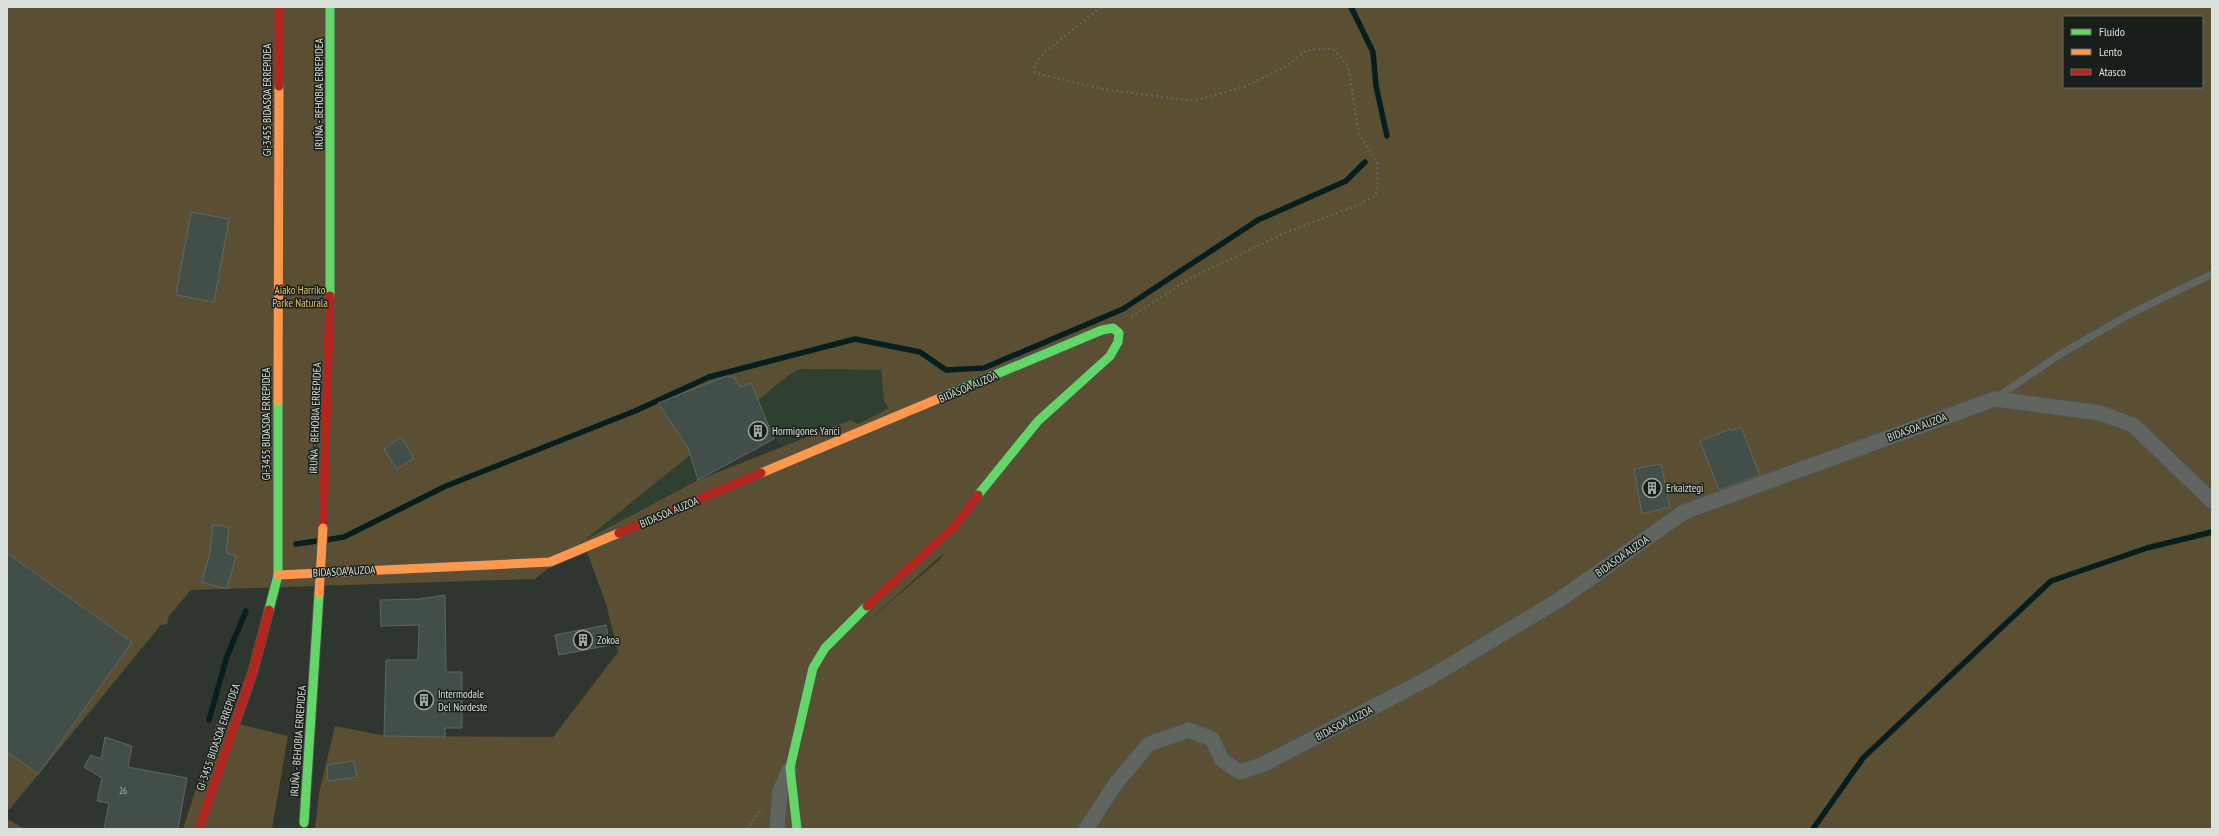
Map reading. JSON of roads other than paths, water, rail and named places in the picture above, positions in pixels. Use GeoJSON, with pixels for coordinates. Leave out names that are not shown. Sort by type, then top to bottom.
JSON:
{"type":"FeatureCollection","features":[{"type":"Feature","properties":{"kind":"main road","name":"GI-3455 BIDASOA ERREPIDEA"},"geometry":{"type":"LineString","coordinates":[[199,829],[253,670],[278,574],[279,7]]}},
{"type":"Feature","properties":{"kind":"main road","name":"IRUÑA - BEHOBIA ERREPIDEA"},"geometry":{"type":"LineString","coordinates":[[303,826],[323,528],[331,278],[330,7]]}},
{"type":"Feature","properties":{"kind":"main road","name":"BIDASOA AUZOA"},"geometry":{"type":"LineString","coordinates":[[278,574],[550,562],[1102,330],[1114,328],[1119,333],[1118,342],[1110,356],[1038,421],[988,481],[955,526],[857,615],[825,648],[813,668],[790,768]]}},
{"type":"Feature","properties":{"kind":"main road"},"geometry":{"type":"LineString","coordinates":[[790,768],[797,829]]}},
{"type":"Feature","properties":{"kind":"street","name":"BIDASOA AUZOA"},"geometry":{"type":"LineString","coordinates":[[1086,829],[1116,783],[1149,744],[1189,730],[1212,740],[1222,760],[1240,772],[1264,764],[1430,678],[1558,600],[1684,512],[1995,399],[2100,413],[2133,425],[2212,501]]}},
{"type":"Feature","properties":{"kind":"street"},"geometry":{"type":"LineString","coordinates":[[777,829],[780,791],[790,768]]}},
{"type":"Feature","properties":{"kind":"lane"},"geometry":{"type":"LineString","coordinates":[[1995,399],[2059,355],[2130,314],[2212,274]]}},
{"type":"Feature","properties":{"kind":"waterway"},"geometry":{"type":"LineString","coordinates":[[1351,7],[1373,52],[1376,86],[1387,136]]}},
{"type":"Feature","properties":{"kind":"waterway"},"geometry":{"type":"LineString","coordinates":[[326,540],[344,537],[446,486],[635,411],[709,377],[855,339],[920,352],[946,370],[984,368],[1123,309],[1258,220],[1346,181],[1365,162]]}},
{"type":"Feature","properties":{"kind":"waterway"},"geometry":{"type":"LineString","coordinates":[[1813,829],[1863,758],[2051,581],[2147,548],[2212,532]]}},
{"type":"Feature","properties":{"kind":"waterway"},"geometry":{"type":"LineString","coordinates":[[296,544],[317,541]]}},
{"type":"Feature","properties":{"kind":"waterway"},"geometry":{"type":"LineString","coordinates":[[209,720],[227,656],[246,611]]}},
{"type":"Feature","properties":{"kind":"place","name":"Hormigones Yanci"},"geometry":{"type":"Point","coordinates":[758,431]}},
{"type":"Feature","properties":{"kind":"place","name":"Erkaiztegi"},"geometry":{"type":"Point","coordinates":[1652,488]}},
{"type":"Feature","properties":{"kind":"place","name":"Zokoa"},"geometry":{"type":"Point","coordinates":[583,640]}},
{"type":"Feature","properties":{"kind":"place","name":"Intermodale Del Nordeste"},"geometry":{"type":"Point","coordinates":[424,700]}},
{"type":"Feature","properties":{"kind":"park label","name":"Aiako Harriko Parke Naturala"},"geometry":{"type":"Point","coordinates":[300,296]}}]}
